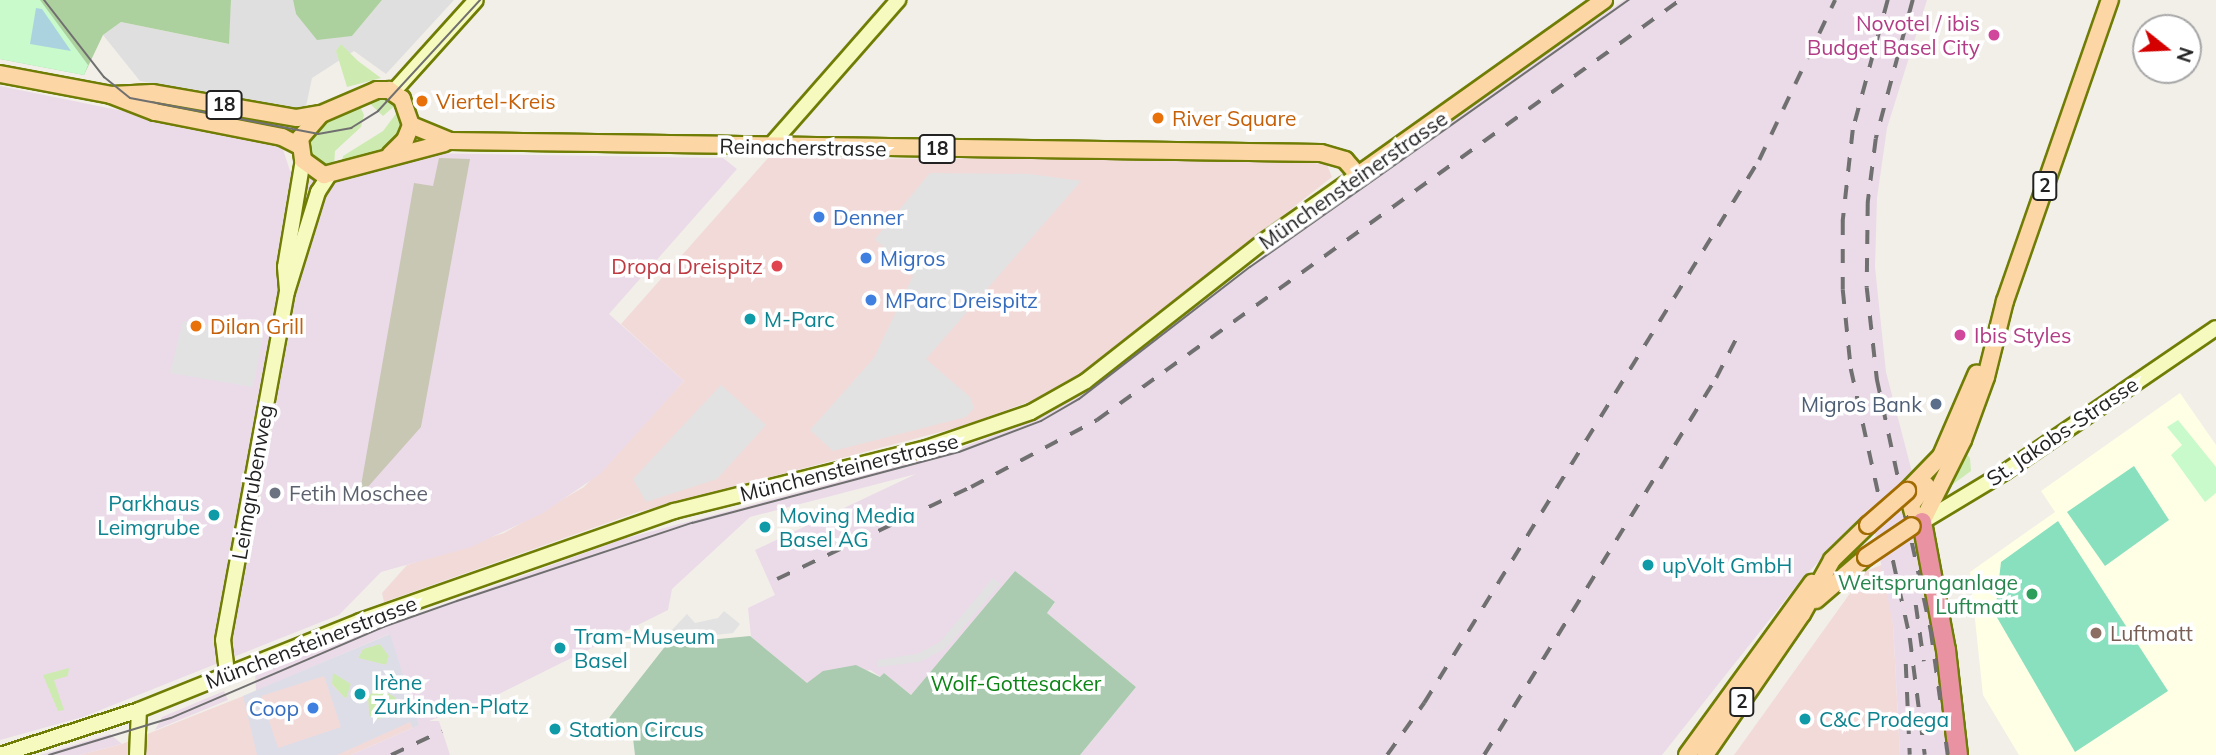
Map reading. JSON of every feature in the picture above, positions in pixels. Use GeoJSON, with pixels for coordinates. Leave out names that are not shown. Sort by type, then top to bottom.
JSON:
{"type":"FeatureCollection","features":[{"type":"Feature","properties":{"kind":"highway"},"geometry":{"type":"LineString","coordinates":[[1917,524],[1921,555],[1936,598]]}},
{"type":"Feature","properties":{"kind":"highway"},"geometry":{"type":"LineString","coordinates":[[1917,524],[1936,598],[1958,755]]}},
{"type":"Feature","properties":{"kind":"main road"},"geometry":{"type":"LineString","coordinates":[[390,155],[405,140],[411,125],[405,104],[394,91],[476,0]]}},
{"type":"Feature","properties":{"kind":"main road"},"geometry":{"type":"LineString","coordinates":[[769,147],[898,0]]}},
{"type":"Feature","properties":{"kind":"main road","name":"Münchensteinerstrasse"},"geometry":{"type":"LineString","coordinates":[[1,755],[138,710],[227,672],[674,511],[926,448],[1031,411],[1086,381],[1264,241],[1604,0]]}},
{"type":"Feature","properties":{"kind":"main road"},"geometry":{"type":"LineString","coordinates":[[2095,0],[2104,17]]}},
{"type":"Feature","properties":{"kind":"main road","name":"2"},"geometry":{"type":"LineString","coordinates":[[1868,525],[1941,456],[1950,438],[1987,356],[2110,0]]}},
{"type":"Feature","properties":{"kind":"main road","name":"18"},"geometry":{"type":"LineString","coordinates":[[0,74],[111,95],[155,112],[282,137],[301,153],[315,172],[329,175],[390,155]]}},
{"type":"Feature","properties":{"kind":"main road","name":"18"},"geometry":{"type":"LineString","coordinates":[[111,95],[152,93],[297,118],[321,114],[377,90],[394,91]]}},
{"type":"Feature","properties":{"kind":"main road"},"geometry":{"type":"LineString","coordinates":[[301,153],[304,130],[321,114]]}},
{"type":"Feature","properties":{"kind":"main road","name":"Reinacherstrasse"},"geometry":{"type":"LineString","coordinates":[[411,125],[424,134],[450,141],[1321,153],[1345,160],[1358,175]]}},
{"type":"Feature","properties":{"kind":"main road","name":"Reinacherstrasse"},"geometry":{"type":"LineString","coordinates":[[390,155],[450,141]]}},
{"type":"Feature","properties":{"kind":"main road","name":"Leimgrubenweg"},"geometry":{"type":"LineString","coordinates":[[287,292],[285,267],[301,153]]}},
{"type":"Feature","properties":{"kind":"main road","name":"Leimgrubenweg"},"geometry":{"type":"LineString","coordinates":[[227,672],[223,640],[287,292],[318,191],[329,175]]}},
{"type":"Feature","properties":{"kind":"main road"},"geometry":{"type":"LineString","coordinates":[[293,215],[311,218]]}},
{"type":"Feature","properties":{"kind":"main road","name":"St. Jakobs-Strasse"},"geometry":{"type":"LineString","coordinates":[[1802,614],[1866,557],[2216,328]]}},
{"type":"Feature","properties":{"kind":"main road","name":"2"},"geometry":{"type":"LineString","coordinates":[[1917,524],[1961,447],[1986,377],[1987,356]]}},
{"type":"Feature","properties":{"kind":"main road"},"geometry":{"type":"LineString","coordinates":[[1868,525],[1881,522],[1917,524],[1913,500],[1939,470],[1941,456]]}},
{"type":"Feature","properties":{"kind":"main road","name":"St. Jakobs-Strasse"},"geometry":{"type":"LineString","coordinates":[[1705,755],[1802,614],[1832,561],[1868,525]]}},
{"type":"Feature","properties":{"kind":"main road"},"geometry":{"type":"LineString","coordinates":[[1687,755],[1790,609],[1832,561]]}},
{"type":"Feature","properties":{"kind":"main road"},"geometry":{"type":"LineString","coordinates":[[137,755],[138,710]]}},
{"type":"Feature","properties":{"kind":"shaded area"},"geometry":{"type":"Polygon","coordinates":[[[231,0],[293,0],[296,14],[309,26],[352,36],[382,0],[454,0],[386,74],[354,51],[312,78],[305,111],[140,81],[103,35],[121,22],[228,44],[231,0]]]}},
{"type":"Feature","properties":{"kind":"shaded area"},"geometry":{"type":"Polygon","coordinates":[[[1624,0],[1927,0],[1887,128],[1877,198],[1875,267],[1886,372],[1912,472],[1952,755],[1900,755],[1893,624],[1870,508],[1801,580],[1662,755],[1080,755],[1136,687],[1047,613],[1055,603],[1015,571],[911,695],[884,673],[881,677],[870,670],[808,684],[751,637],[748,608],[775,595],[755,550],[916,474],[750,517],[672,589],[668,610],[491,698],[429,721],[439,721],[450,755],[351,755],[419,725],[389,634],[256,691],[255,673],[623,539],[950,452],[1042,417],[1077,397],[1343,196],[1624,0]]]}},
{"type":"Feature","properties":{"kind":"shaded area"},"geometry":{"type":"Polygon","coordinates":[[[0,86],[281,143],[290,171],[330,184],[420,153],[723,158],[737,169],[609,314],[684,381],[600,474],[543,513],[471,547],[381,572],[339,615],[83,717],[0,740],[0,86]]]}},
{"type":"Feature","properties":{"kind":"shaded area"},"geometry":{"type":"Polygon","coordinates":[[[439,158],[470,159],[421,427],[359,497],[414,183],[433,186],[439,158]]]}},
{"type":"Feature","properties":{"kind":"shaded area"},"geometry":{"type":"Polygon","coordinates":[[[768,158],[1295,160],[1327,165],[1332,177],[1092,366],[1034,400],[963,426],[638,512],[384,602],[382,593],[407,565],[504,533],[584,487],[684,381],[621,324],[768,158]]]}},
{"type":"Feature","properties":{"kind":"shaded area"},"geometry":{"type":"Polygon","coordinates":[[[930,173],[1030,174],[1081,181],[926,359],[970,397],[974,408],[966,417],[833,451],[810,430],[874,358],[913,276],[875,239],[930,173]]]}},
{"type":"Feature","properties":{"kind":"shaded area"},"geometry":{"type":"Polygon","coordinates":[[[183,321],[263,336],[253,387],[170,373],[183,321]]]}},
{"type":"Feature","properties":{"kind":"shaded area"},"geometry":{"type":"Polygon","coordinates":[[[721,385],[766,425],[717,479],[646,502],[633,479],[721,385]]]}},
{"type":"Feature","properties":{"kind":"shaded area","name":"Luftmatt"},"geometry":{"type":"Polygon","coordinates":[[[2180,393],[2216,445],[2216,755],[2019,755],[1983,695],[1970,572],[2055,512],[2041,491],[2180,393]]]}},
{"type":"Feature","properties":{"kind":"shaded area"},"geometry":{"type":"Polygon","coordinates":[[[1884,564],[1893,624],[1900,755],[1734,755],[1866,571],[1884,564]]]}},
{"type":"Feature","properties":{"kind":"shaded area"},"geometry":{"type":"Polygon","coordinates":[[[993,578],[1000,584],[946,648],[920,662],[878,667],[877,660],[917,654],[940,642],[993,578]]]}},
{"type":"Feature","properties":{"kind":"shaded area"},"geometry":{"type":"Polygon","coordinates":[[[724,611],[740,624],[733,633],[679,639],[671,631],[687,614],[695,623],[718,618],[724,611]]]}},
{"type":"Feature","properties":{"kind":"shaded area"},"geometry":{"type":"Polygon","coordinates":[[[390,634],[419,725],[351,755],[79,755],[122,744],[390,634]]]}},
{"type":"Feature","properties":{"kind":"shaded area","name":"Irène Zurkinden-Platz"},"geometry":{"type":"Polygon","coordinates":[[[390,634],[419,725],[413,728],[410,722],[337,755],[257,755],[243,696],[390,634]],[[380,644],[363,649],[358,658],[386,665],[389,656],[380,644]],[[333,673],[332,685],[346,699],[351,684],[333,673]],[[324,676],[261,696],[278,748],[341,727],[324,676]],[[381,689],[373,690],[368,698],[369,716],[378,719],[400,713],[395,697],[381,689]]]}},
{"type":"Feature","properties":{"kind":"shaded area"},"geometry":{"type":"Polygon","coordinates":[[[224,691],[228,700],[155,730],[162,717],[224,691]]]}},
{"type":"Feature","properties":{"kind":"shaded area"},"geometry":{"type":"Polygon","coordinates":[[[110,734],[122,744],[79,755],[40,755],[110,734]]]}},
{"type":"Feature","properties":{"kind":"green space"},"geometry":{"type":"Polygon","coordinates":[[[0,0],[231,0],[229,44],[121,22],[103,35],[84,75],[0,59],[0,0]]]}},
{"type":"Feature","properties":{"kind":"green space"},"geometry":{"type":"Polygon","coordinates":[[[0,0],[40,0],[88,65],[84,75],[0,59],[0,0]]]}},
{"type":"Feature","properties":{"kind":"green space"},"geometry":{"type":"Polygon","coordinates":[[[293,0],[382,0],[352,36],[317,40],[296,14],[293,0]]]}},
{"type":"Feature","properties":{"kind":"green space"},"geometry":{"type":"Polygon","coordinates":[[[341,44],[381,78],[347,87],[336,51],[341,44]]]}},
{"type":"Feature","properties":{"kind":"green space"},"geometry":{"type":"Polygon","coordinates":[[[385,95],[398,103],[383,116],[365,99],[385,95]]]}},
{"type":"Feature","properties":{"kind":"green space"},"geometry":{"type":"Polygon","coordinates":[[[358,102],[364,115],[361,127],[335,151],[334,166],[330,170],[308,157],[307,137],[318,124],[358,102]]]}},
{"type":"Feature","properties":{"kind":"green space"},"geometry":{"type":"Polygon","coordinates":[[[398,111],[405,126],[393,144],[341,167],[343,156],[383,131],[398,111]]]}},
{"type":"Feature","properties":{"kind":"green space"},"geometry":{"type":"Polygon","coordinates":[[[2178,420],[2216,467],[2216,493],[2205,502],[2171,455],[2182,445],[2167,427],[2178,420]]]}},
{"type":"Feature","properties":{"kind":"green space"},"geometry":{"type":"Polygon","coordinates":[[[1963,450],[1970,458],[1971,471],[1945,490],[1963,450]]]}},
{"type":"Feature","properties":{"kind":"green space"},"geometry":{"type":"Polygon","coordinates":[[[2134,466],[2169,520],[2105,566],[2067,512],[2134,466]]]}},
{"type":"Feature","properties":{"kind":"green space"},"geometry":{"type":"Polygon","coordinates":[[[2058,521],[2168,691],[2075,752],[1995,614],[2001,562],[2058,521]]]}},
{"type":"Feature","properties":{"kind":"green space","name":"Wolf-Gottesacker"},"geometry":{"type":"Polygon","coordinates":[[[1015,571],[1055,602],[1047,613],[1136,687],[1080,755],[635,755],[632,730],[607,732],[602,727],[667,644],[750,636],[807,683],[823,671],[856,665],[880,677],[884,673],[911,695],[1015,571]]]}},
{"type":"Feature","properties":{"kind":"green space"},"geometry":{"type":"Polygon","coordinates":[[[380,644],[389,656],[386,665],[358,658],[363,649],[380,644]]]}},
{"type":"Feature","properties":{"kind":"green space"},"geometry":{"type":"Polygon","coordinates":[[[69,668],[68,676],[54,680],[64,710],[58,711],[43,675],[69,668]]]}},
{"type":"Feature","properties":{"kind":"green space"},"geometry":{"type":"Polygon","coordinates":[[[334,673],[351,684],[346,699],[332,684],[330,676],[334,673]]]}},
{"type":"Feature","properties":{"kind":"green space"},"geometry":{"type":"Polygon","coordinates":[[[381,689],[395,697],[400,713],[378,719],[369,716],[368,698],[373,690],[381,689]]]}},
{"type":"Feature","properties":{"kind":"water"},"geometry":{"type":"Polygon","coordinates":[[[36,8],[42,9],[71,51],[30,44],[36,8]]]}},
{"type":"Feature","properties":{"kind":"tram line"},"geometry":{"type":"LineString","coordinates":[[44,0],[104,77],[130,98],[318,134],[351,128],[378,111],[480,0]]}},
{"type":"Feature","properties":{"kind":"tram line"},"geometry":{"type":"LineString","coordinates":[[49,755],[171,718],[383,627],[457,601],[692,523],[959,452],[1041,421],[1079,399],[1250,267],[1629,0]]}},
{"type":"Feature","properties":{"kind":"railway"},"geometry":{"type":"LineString","coordinates":[[777,579],[971,487],[1097,420],[1680,0]]}},
{"type":"Feature","properties":{"kind":"railway"},"geometry":{"type":"LineString","coordinates":[[1387,755],[1424,703],[1759,160],[1835,0]]}},
{"type":"Feature","properties":{"kind":"railway"},"geometry":{"type":"LineString","coordinates":[[1888,0],[1853,130],[1843,221],[1843,290],[1851,369],[1910,638],[1925,755]]}},
{"type":"Feature","properties":{"kind":"railway"},"geometry":{"type":"LineString","coordinates":[[1913,0],[1876,139],[1868,202],[1867,288],[1877,379],[1931,631],[1948,755]]}},
{"type":"Feature","properties":{"kind":"railway"},"geometry":{"type":"LineString","coordinates":[[1484,755],[1716,378],[1740,331]]}},
{"type":"Feature","properties":{"kind":"railway"},"geometry":{"type":"LineString","coordinates":[[1916,605],[1924,661]]}},
{"type":"Feature","properties":{"kind":"railway"},"geometry":{"type":"LineString","coordinates":[[1906,664],[1910,755]]}},
{"type":"Feature","properties":{"kind":"railway"},"geometry":{"type":"LineString","coordinates":[[391,755],[442,731]]}},
{"type":"Feature","properties":{"kind":"place","name":"Novotel / ibis Budget Basel City"},"geometry":{"type":"Point","coordinates":[1994,35]}},
{"type":"Feature","properties":{"kind":"place","name":"Viertel-Kreis"},"geometry":{"type":"Point","coordinates":[422,101]}},
{"type":"Feature","properties":{"kind":"place","name":"River Square"},"geometry":{"type":"Point","coordinates":[1158,118]}},
{"type":"Feature","properties":{"kind":"place","name":"Denner"},"geometry":{"type":"Point","coordinates":[819,217]}},
{"type":"Feature","properties":{"kind":"place","name":"Migros"},"geometry":{"type":"Point","coordinates":[866,258]}},
{"type":"Feature","properties":{"kind":"place","name":"Dropa Dreispitz"},"geometry":{"type":"Point","coordinates":[777,266]}},
{"type":"Feature","properties":{"kind":"place","name":"MParc Dreispitz"},"geometry":{"type":"Point","coordinates":[871,300]}},
{"type":"Feature","properties":{"kind":"place","name":"M-Parc"},"geometry":{"type":"Point","coordinates":[750,319]}},
{"type":"Feature","properties":{"kind":"place","name":"Dilan Grill"},"geometry":{"type":"Point","coordinates":[196,326]}},
{"type":"Feature","properties":{"kind":"place","name":"Ibis Styles"},"geometry":{"type":"Point","coordinates":[1960,335]}},
{"type":"Feature","properties":{"kind":"place","name":"Migros Bank"},"geometry":{"type":"Point","coordinates":[1936,404]}},
{"type":"Feature","properties":{"kind":"place","name":"Fetih Moschee"},"geometry":{"type":"Point","coordinates":[275,493]}},
{"type":"Feature","properties":{"kind":"place","name":"Parkhaus Leimgrube"},"geometry":{"type":"Point","coordinates":[214,515]}},
{"type":"Feature","properties":{"kind":"place","name":"Moving Media Basel AG"},"geometry":{"type":"Point","coordinates":[765,527]}},
{"type":"Feature","properties":{"kind":"place","name":"upVolt GmbH"},"geometry":{"type":"Point","coordinates":[1648,565]}},
{"type":"Feature","properties":{"kind":"place","name":"Weitsprunganlage Luftmatt"},"geometry":{"type":"Point","coordinates":[2032,594]}},
{"type":"Feature","properties":{"kind":"place","name":"Luftmatt"},"geometry":{"type":"Point","coordinates":[2096,633]}},
{"type":"Feature","properties":{"kind":"place","name":"Tram-Museum Basel"},"geometry":{"type":"Point","coordinates":[560,648]}},
{"type":"Feature","properties":{"kind":"place","name":"Irène Zurkinden-Platz"},"geometry":{"type":"Point","coordinates":[360,694]}},
{"type":"Feature","properties":{"kind":"place","name":"Coop"},"geometry":{"type":"Point","coordinates":[313,708]}},
{"type":"Feature","properties":{"kind":"place","name":"C&C Prodega"},"geometry":{"type":"Point","coordinates":[1805,719]}},
{"type":"Feature","properties":{"kind":"place","name":"Station Circus"},"geometry":{"type":"Point","coordinates":[555,729]}}]}
